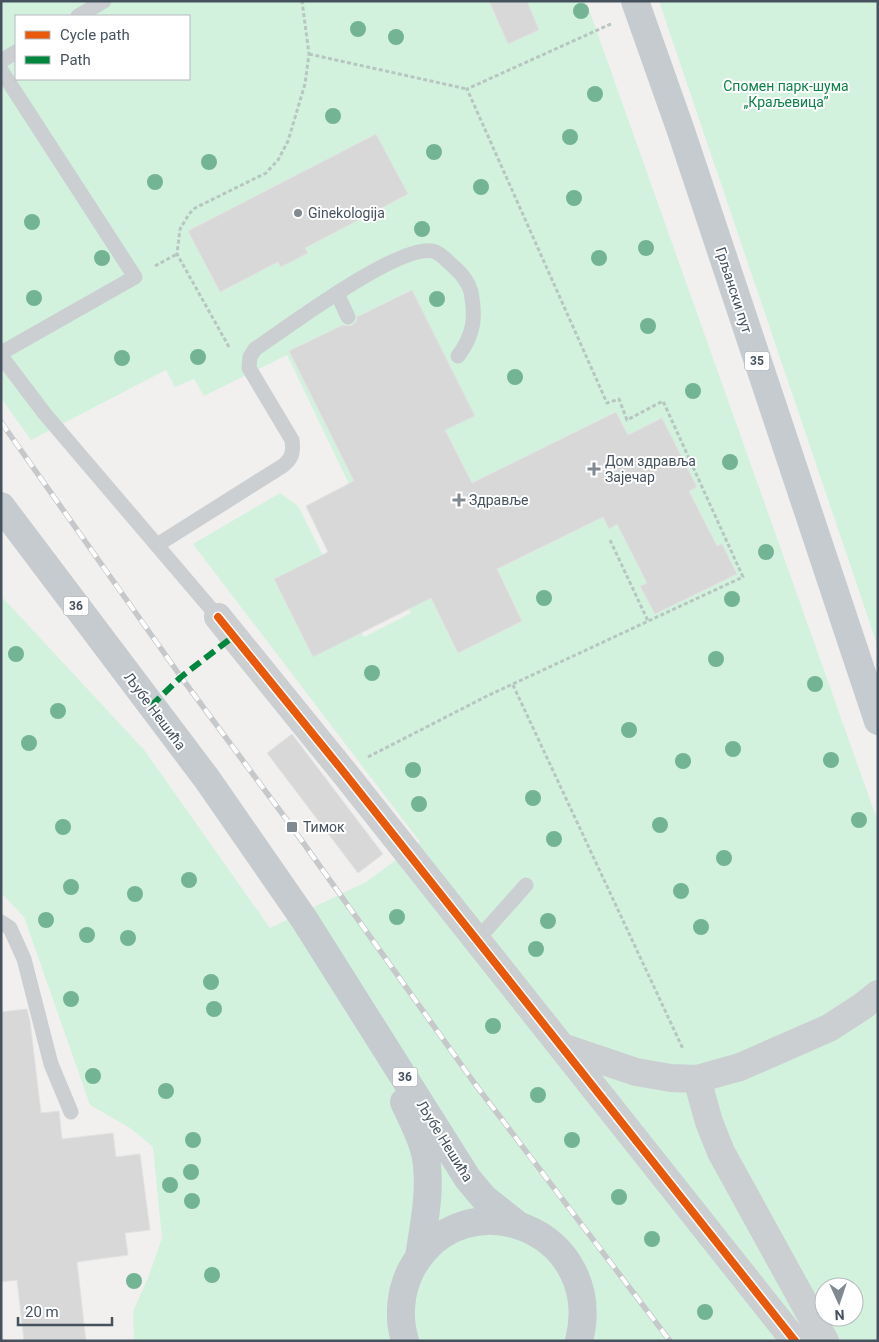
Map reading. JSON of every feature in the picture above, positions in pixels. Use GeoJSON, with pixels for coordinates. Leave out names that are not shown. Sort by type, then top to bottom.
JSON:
{"type":"FeatureCollection","features":[{"type":"Feature","properties":{"kind":"main road","name":"Грљански пут"},"geometry":{"type":"LineString","coordinates":[[637,7],[681,131],[878,721]]}},
{"type":"Feature","properties":{"kind":"main road","name":"Љубе Нешића"},"geometry":{"type":"LineString","coordinates":[[1,506],[207,779],[304,919],[468,1179],[484,1198],[518,1225]]}},
{"type":"Feature","properties":{"kind":"main road","name":"Љубе Нешића"},"geometry":{"type":"LineString","coordinates":[[304,919],[389,1074],[420,1136],[424,1150],[427,1176],[426,1207],[419,1257]]}},
{"type":"Feature","properties":{"kind":"main road","name":"36"},"geometry":{"type":"LineString","coordinates":[[402,1337],[401,1307],[405,1286],[408,1276],[419,1257],[437,1240],[458,1228],[482,1222],[518,1225],[540,1235],[565,1257],[579,1286],[583,1302],[586,1333]]}},
{"type":"Feature","properties":{"kind":"street"},"geometry":{"type":"LineString","coordinates":[[218,617],[562,1046],[794,1341]]}},
{"type":"Feature","properties":{"kind":"street"},"geometry":{"type":"LineString","coordinates":[[829,1028],[878,994]]}},
{"type":"Feature","properties":{"kind":"street"},"geometry":{"type":"LineString","coordinates":[[562,1046],[636,1072],[671,1078],[697,1079],[740,1067],[829,1028],[855,1022],[878,1020]]}},
{"type":"Feature","properties":{"kind":"street"},"geometry":{"type":"LineString","coordinates":[[697,1079],[709,1122],[722,1152],[825,1341]]}},
{"type":"Feature","properties":{"kind":"lane"},"geometry":{"type":"LineString","coordinates":[[80,15],[104,1]]}},
{"type":"Feature","properties":{"kind":"lane"},"geometry":{"type":"LineString","coordinates":[[1,61],[15,53]]}},
{"type":"Feature","properties":{"kind":"lane"},"geometry":{"type":"LineString","coordinates":[[1,70],[135,277],[1,354],[45,414],[218,617]]}},
{"type":"Feature","properties":{"kind":"lane"},"geometry":{"type":"LineString","coordinates":[[157,545],[290,460],[293,453],[292,440],[249,368],[250,357],[255,349],[337,293],[381,266],[415,253],[435,252],[462,274],[471,292],[474,325],[469,340],[458,356]]}},
{"type":"Feature","properties":{"kind":"lane"},"geometry":{"type":"LineString","coordinates":[[337,293],[348,317]]}},
{"type":"Feature","properties":{"kind":"lane"},"geometry":{"type":"LineString","coordinates":[[477,940],[526,885]]}},
{"type":"Feature","properties":{"kind":"lane"},"geometry":{"type":"LineString","coordinates":[[1,922],[10,928],[24,959],[51,1064],[71,1112]]}},
{"type":"Feature","properties":{"kind":"path"},"geometry":{"type":"LineString","coordinates":[[233,353],[176,254],[180,229],[195,208],[266,173],[278,160],[288,142],[304,84],[309,54],[302,1]]}},
{"type":"Feature","properties":{"kind":"path"},"geometry":{"type":"LineString","coordinates":[[309,54],[467,90],[637,7]]}},
{"type":"Feature","properties":{"kind":"path"},"geometry":{"type":"LineString","coordinates":[[342,770],[513,684],[742,577],[663,401],[628,420],[618,399],[607,403],[467,90]]}},
{"type":"Feature","properties":{"kind":"path"},"geometry":{"type":"LineString","coordinates":[[610,540],[648,621]]}},
{"type":"Feature","properties":{"kind":"path"},"geometry":{"type":"LineString","coordinates":[[513,684],[697,1079]]}},
{"type":"Feature","properties":{"kind":"green space"},"geometry":{"type":"Polygon","coordinates":[[[1,1],[586,1],[878,822],[878,1341],[134,1341],[133,1311],[148,1278],[162,1238],[153,1147],[130,1128],[90,1105],[24,917],[1,893],[1,600],[4,599],[145,751],[270,928],[366,882],[420,842],[193,544],[280,493],[298,506],[364,637],[411,613],[287,355],[204,396],[194,379],[175,387],[166,370],[31,440],[1,398],[1,1]]]}},
{"type":"Feature","properties":{"kind":"green space","name":"Спомен парк-шума „Краљевица”"},"geometry":{"type":"Polygon","coordinates":[[[659,1],[878,1],[878,647],[659,1]]]}},
{"type":"Feature","properties":{"kind":"building"},"geometry":{"type":"Polygon","coordinates":[[[489,1],[527,1],[539,30],[508,44],[489,1]]]}},
{"type":"Feature","properties":{"kind":"building","name":"Ginekologija"},"geometry":{"type":"Polygon","coordinates":[[[376,134],[408,194],[305,248],[308,253],[281,267],[278,262],[220,292],[188,231],[376,134]]]}},
{"type":"Feature","properties":{"kind":"building","name":"Дом здравља Зајечар"},"geometry":{"type":"Polygon","coordinates":[[[412,290],[475,416],[445,430],[472,483],[616,412],[628,435],[662,418],[697,487],[689,491],[717,546],[722,544],[737,574],[655,614],[640,586],[647,583],[617,524],[609,529],[603,517],[497,569],[522,621],[458,653],[431,598],[313,657],[274,579],[328,552],[306,506],[354,481],[289,351],[343,325],[352,325],[356,322],[357,317],[412,290]]]}},
{"type":"Feature","properties":{"kind":"building"},"geometry":{"type":"Polygon","coordinates":[[[292,734],[383,854],[358,873],[267,753],[292,734]]]}},
{"type":"Feature","properties":{"kind":"building"},"geometry":{"type":"Polygon","coordinates":[[[27,1009],[41,1113],[59,1111],[62,1139],[113,1133],[116,1157],[140,1154],[150,1230],[125,1233],[128,1255],[77,1262],[86,1341],[24,1341],[17,1280],[1,1282],[1,1012],[27,1009]]]}},
{"type":"Feature","properties":{"kind":"railway"},"geometry":{"type":"LineString","coordinates":[[1,422],[181,677],[292,827],[475,1084],[670,1341]]}},
{"type":"Feature","properties":{"kind":"marked path"},"geometry":{"type":"LineString","coordinates":[[151,706],[181,677],[234,636]]}},
{"type":"Feature","properties":{"kind":"cycle path"},"geometry":{"type":"LineString","coordinates":[[218,617],[342,770],[795,1341]]}},
{"type":"Feature","properties":{"kind":"place","name":"Ginekologija"},"geometry":{"type":"Point","coordinates":[298,213]}},
{"type":"Feature","properties":{"kind":"place","name":"Дом здравља Зајечар"},"geometry":{"type":"Point","coordinates":[594,469]}},
{"type":"Feature","properties":{"kind":"place","name":"Здравље"},"geometry":{"type":"Point","coordinates":[459,500]}},
{"type":"Feature","properties":{"kind":"place","name":"Тимок"},"geometry":{"type":"Point","coordinates":[292,827]}}]}
